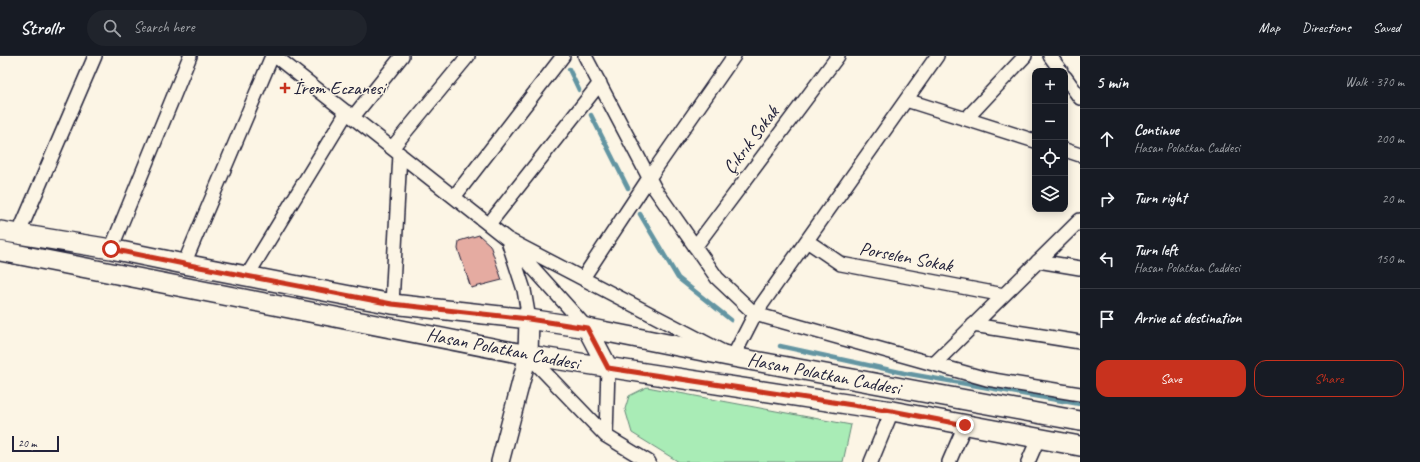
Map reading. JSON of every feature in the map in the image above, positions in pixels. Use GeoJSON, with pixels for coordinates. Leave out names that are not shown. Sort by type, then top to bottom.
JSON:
{"type":"FeatureCollection","features":[{"type":"Feature","properties":{"kind":"main road","name":"Hasan Polatkan Caddesi"},"geometry":{"type":"LineString","coordinates":[[9,233],[111,249],[392,304],[529,319],[587,328],[733,357],[1080,421]]}},
{"type":"Feature","properties":{"kind":"main road","name":"Hasan Polatkan Caddesi"},"geometry":{"type":"LineString","coordinates":[[0,251],[528,355],[892,411],[1080,446]]}},
{"type":"Feature","properties":{"kind":"main road"},"geometry":{"type":"LineString","coordinates":[[528,355],[529,319]]}},
{"type":"Feature","properties":{"kind":"main road"},"geometry":{"type":"LineString","coordinates":[[587,328],[608,368]]}},
{"type":"Feature","properties":{"kind":"street"},"geometry":{"type":"LineString","coordinates":[[9,233],[95,56]]}},
{"type":"Feature","properties":{"kind":"street"},"geometry":{"type":"LineString","coordinates":[[111,249],[190,56]]}},
{"type":"Feature","properties":{"kind":"street"},"geometry":{"type":"LineString","coordinates":[[184,264],[274,56],[490,224],[507,239],[587,328]]}},
{"type":"Feature","properties":{"kind":"street"},"geometry":{"type":"LineString","coordinates":[[247,276],[350,115],[402,56]]}},
{"type":"Feature","properties":{"kind":"street"},"geometry":{"type":"LineString","coordinates":[[392,304],[396,151],[468,56]]}},
{"type":"Feature","properties":{"kind":"street"},"geometry":{"type":"LineString","coordinates":[[454,197],[563,56]]}},
{"type":"Feature","properties":{"kind":"street"},"geometry":{"type":"LineString","coordinates":[[585,56],[655,190],[717,278],[755,314],[987,378],[1080,394]]}},
{"type":"Feature","properties":{"kind":"street"},"geometry":{"type":"LineString","coordinates":[[584,278],[649,178],[734,56]]}},
{"type":"Feature","properties":{"kind":"street","name":"Çıkrık Sokak"},"geometry":{"type":"LineString","coordinates":[[695,246],[838,56]]}},
{"type":"Feature","properties":{"kind":"street"},"geometry":{"type":"LineString","coordinates":[[507,239],[733,357],[755,314],[937,56]]}},
{"type":"Feature","properties":{"kind":"street"},"geometry":{"type":"LineString","coordinates":[[966,119],[1025,56]]}},
{"type":"Feature","properties":{"kind":"street"},"geometry":{"type":"LineString","coordinates":[[1050,56],[1059,68]]}},
{"type":"Feature","properties":{"kind":"street"},"geometry":{"type":"LineString","coordinates":[[1068,81],[1080,98]]}},
{"type":"Feature","properties":{"kind":"street"},"geometry":{"type":"LineString","coordinates":[[490,224],[600,84]]}},
{"type":"Feature","properties":{"kind":"street"},"geometry":{"type":"LineString","coordinates":[[906,100],[1032,140]]}},
{"type":"Feature","properties":{"kind":"street"},"geometry":{"type":"LineString","coordinates":[[1068,151],[1080,155]]}},
{"type":"Feature","properties":{"kind":"street"},"geometry":{"type":"LineString","coordinates":[[934,364],[1080,220]]}},
{"type":"Feature","properties":{"kind":"street"},"geometry":{"type":"LineString","coordinates":[[507,239],[524,290],[529,319]]}},
{"type":"Feature","properties":{"kind":"street","name":"Porselen Sokak"},"geometry":{"type":"LineString","coordinates":[[807,241],[841,264],[1004,295]]}},
{"type":"Feature","properties":{"kind":"street"},"geometry":{"type":"LineString","coordinates":[[1038,261],[1080,268]]}},
{"type":"Feature","properties":{"kind":"street"},"geometry":{"type":"LineString","coordinates":[[973,325],[1080,342]]}},
{"type":"Feature","properties":{"kind":"street"},"geometry":{"type":"LineString","coordinates":[[528,355],[606,436],[649,462]]}},
{"type":"Feature","properties":{"kind":"street"},"geometry":{"type":"LineString","coordinates":[[500,462],[528,355]]}},
{"type":"Feature","properties":{"kind":"street"},"geometry":{"type":"LineString","coordinates":[[606,436],[608,368]]}},
{"type":"Feature","properties":{"kind":"street"},"geometry":{"type":"LineString","coordinates":[[872,462],[892,411]]}},
{"type":"Feature","properties":{"kind":"street"},"geometry":{"type":"LineString","coordinates":[[949,462],[965,425]]}},
{"type":"Feature","properties":{"kind":"street"},"geometry":{"type":"LineString","coordinates":[[1028,462],[1038,439]]}},
{"type":"Feature","properties":{"kind":"green space"},"geometry":{"type":"Polygon","coordinates":[[[647,387],[851,425],[843,462],[679,462],[632,433],[625,409],[629,396],[647,387]]]}},
{"type":"Feature","properties":{"kind":"building"},"geometry":{"type":"Polygon","coordinates":[[[479,235],[490,245],[502,280],[471,288],[458,249],[459,241],[479,235]]]}},
{"type":"Feature","properties":{"kind":"waterway"},"geometry":{"type":"LineString","coordinates":[[569,69],[579,90]]}},
{"type":"Feature","properties":{"kind":"waterway"},"geometry":{"type":"LineString","coordinates":[[591,115],[628,188]]}},
{"type":"Feature","properties":{"kind":"waterway"},"geometry":{"type":"LineString","coordinates":[[640,214],[678,278],[731,320]]}},
{"type":"Feature","properties":{"kind":"waterway"},"geometry":{"type":"LineString","coordinates":[[780,346],[904,373],[1080,404]]}},
{"type":"Feature","properties":{"kind":"place","name":"İrem Eczanesi"},"geometry":{"type":"Point","coordinates":[285,88]}},
{"type":"Feature","properties":{"kind":"route"},"geometry":{"type":"LineString","coordinates":[[111,249],[392,304],[529,319],[587,328],[608,368],[892,411],[965,425]]}}]}
